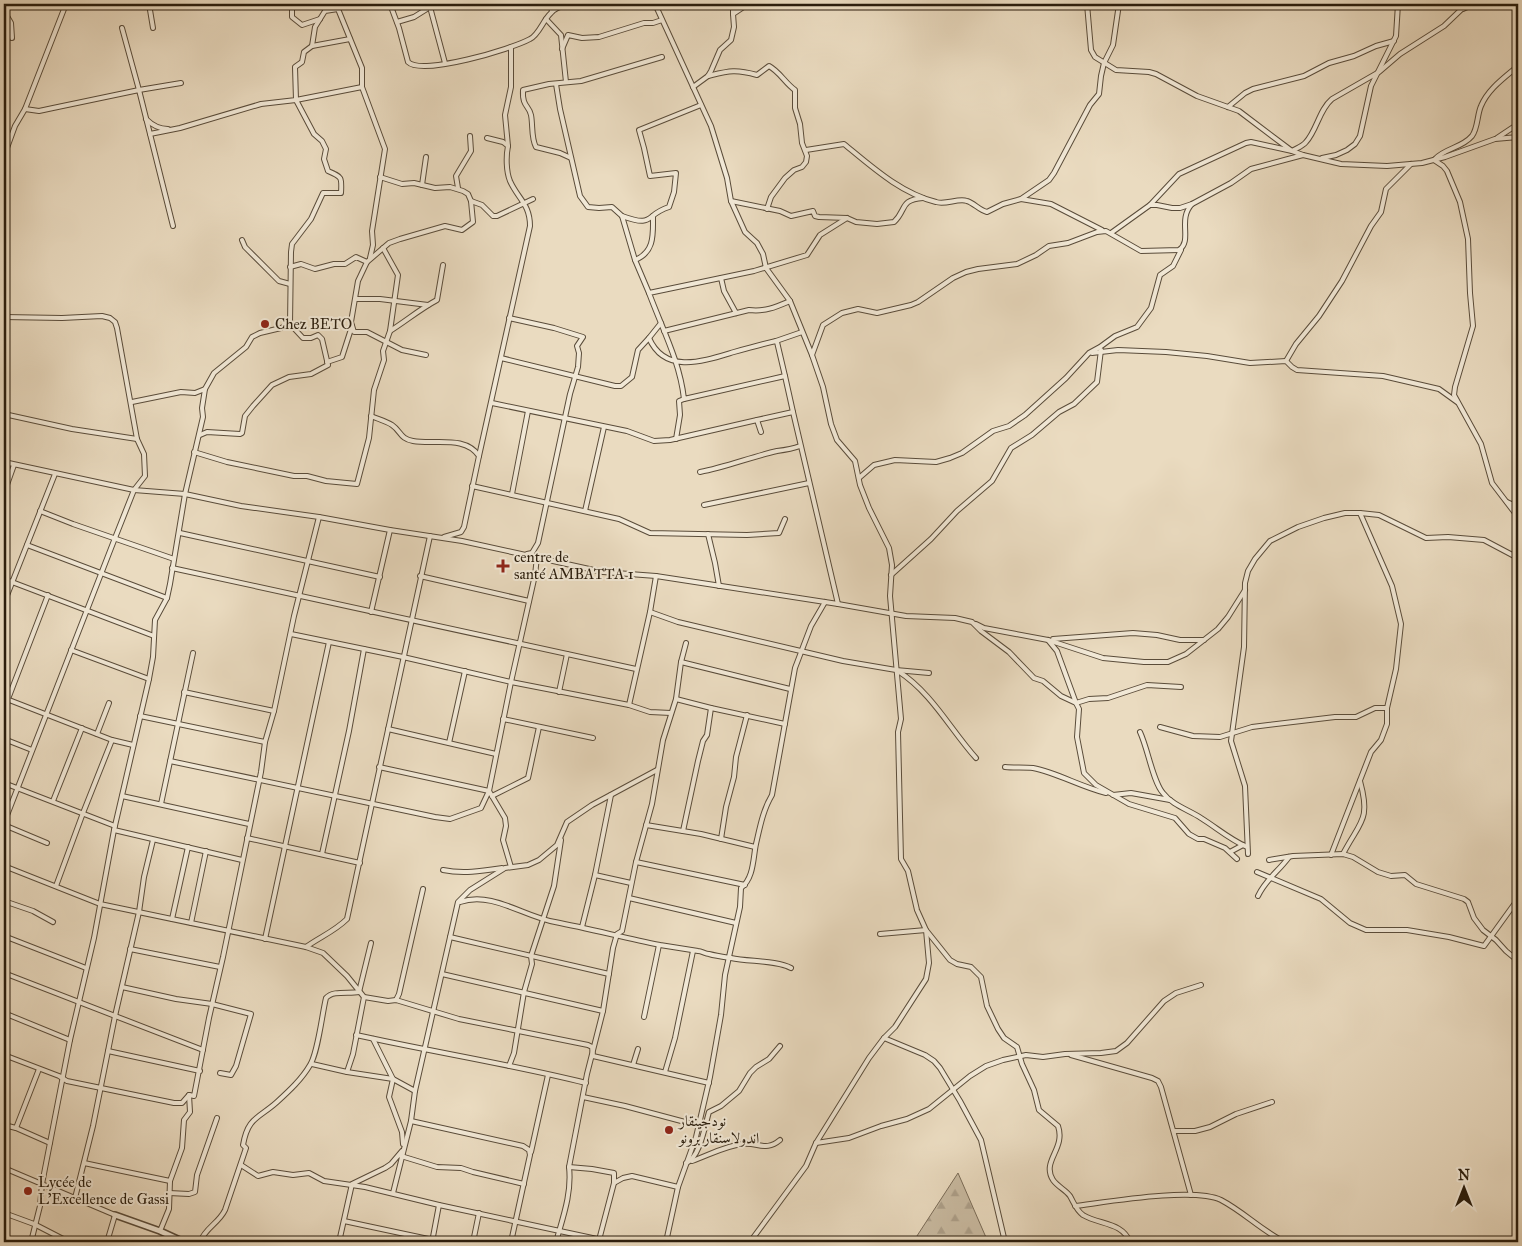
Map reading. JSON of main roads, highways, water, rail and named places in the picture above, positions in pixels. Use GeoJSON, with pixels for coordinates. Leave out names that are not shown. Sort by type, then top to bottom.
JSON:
{"type":"FeatureCollection","features":[{"type":"Feature","properties":{"kind":"place","name":"Chez BETO"},"geometry":{"type":"Point","coordinates":[265,324]}},
{"type":"Feature","properties":{"kind":"place","name":"centre de santé AMBATTA 1"},"geometry":{"type":"Point","coordinates":[503,566]}},
{"type":"Feature","properties":{"kind":"place","name":"نودجينقار اندولاسنقار برونو"},"geometry":{"type":"Point","coordinates":[669,1130]}},
{"type":"Feature","properties":{"kind":"place","name":"Lycée de L'Excellence de Gassi"},"geometry":{"type":"Point","coordinates":[28,1191]}}]}
